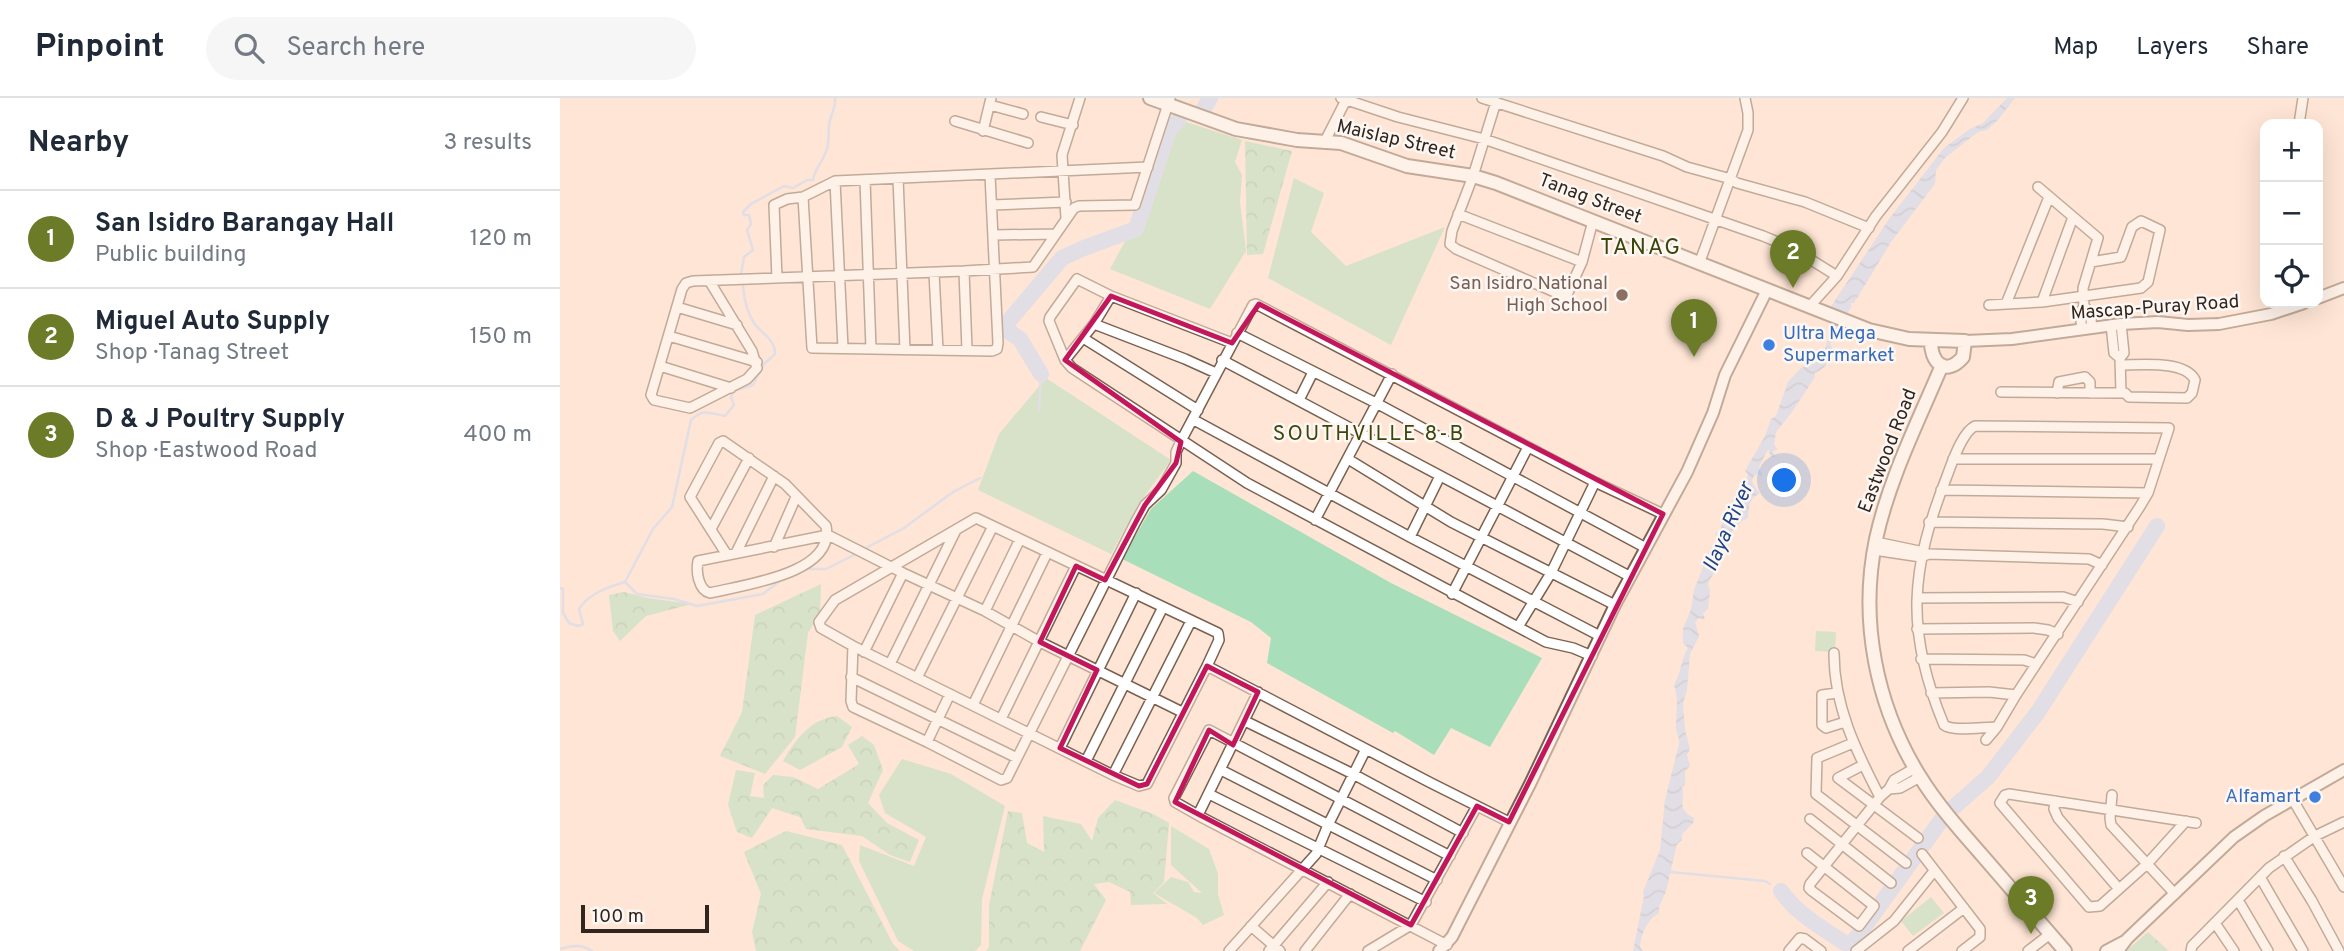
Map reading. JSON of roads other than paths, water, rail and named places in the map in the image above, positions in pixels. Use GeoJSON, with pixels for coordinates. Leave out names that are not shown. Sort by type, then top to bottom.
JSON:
{"type":"FeatureCollection","features":[{"type":"Feature","properties":{"kind":"main road","name":"Maislap Street"},"geometry":{"type":"LineString","coordinates":[[1150,98],[1170,101],[1236,129],[1297,140],[1341,143],[1420,169],[1473,176]]}},
{"type":"Feature","properties":{"kind":"main road","name":"Tanag Street"},"geometry":{"type":"LineString","coordinates":[[1473,176],[1858,326],[1895,337],[1965,341]]}},
{"type":"Feature","properties":{"kind":"main road"},"geometry":{"type":"LineString","coordinates":[[1931,341],[1933,358],[1942,365]]}},
{"type":"Feature","properties":{"kind":"main road","name":"Eastwood Road"},"geometry":{"type":"LineString","coordinates":[[1965,341],[1965,352],[1959,362],[1942,365],[1889,495],[1871,571],[1869,617],[1875,663],[1893,724],[1918,772],[1954,822],[2065,951]]}},
{"type":"Feature","properties":{"kind":"street"},"geometry":{"type":"LineString","coordinates":[[1066,218],[1062,155],[1080,98]]}},
{"type":"Feature","properties":{"kind":"street"},"geometry":{"type":"LineString","coordinates":[[1482,98],[1663,156],[1687,167],[1805,202],[1869,229]]}},
{"type":"Feature","properties":{"kind":"street"},"geometry":{"type":"LineString","coordinates":[[1699,264],[1748,130],[1745,98]]}},
{"type":"Feature","properties":{"kind":"street"},"geometry":{"type":"LineString","coordinates":[[1814,308],[1876,216],[1942,132],[1963,98]]}},
{"type":"Feature","properties":{"kind":"street"},"geometry":{"type":"LineString","coordinates":[[2300,119],[2303,98]]}},
{"type":"Feature","properties":{"kind":"street"},"geometry":{"type":"LineString","coordinates":[[1324,142],[1345,99],[1398,117],[1484,139],[1792,248],[1837,276]]}},
{"type":"Feature","properties":{"kind":"street"},"geometry":{"type":"LineString","coordinates":[[983,131],[990,101],[1023,114]]}},
{"type":"Feature","properties":{"kind":"street"},"geometry":{"type":"LineString","coordinates":[[710,282],[757,362],[754,372],[731,388],[690,408],[654,400],[651,395],[686,283],[995,270],[1036,265],[1074,208],[1135,205],[1170,101]]}},
{"type":"Feature","properties":{"kind":"street"},"geometry":{"type":"LineString","coordinates":[[1496,102],[1450,239],[1452,247],[1563,297],[1569,295],[1582,262],[1593,221]]}},
{"type":"Feature","properties":{"kind":"street"},"geometry":{"type":"LineString","coordinates":[[1041,117],[1073,125]]}},
{"type":"Feature","properties":{"kind":"street"},"geometry":{"type":"LineString","coordinates":[[955,121],[1028,143]]}},
{"type":"Feature","properties":{"kind":"street"},"geometry":{"type":"LineString","coordinates":[[777,278],[774,205],[786,199],[803,197],[835,181],[1148,167]]}},
{"type":"Feature","properties":{"kind":"street"},"geometry":{"type":"LineString","coordinates":[[803,197],[812,348],[997,349],[990,175]]}},
{"type":"Feature","properties":{"kind":"street"},"geometry":{"type":"LineString","coordinates":[[898,178],[905,350]]}},
{"type":"Feature","properties":{"kind":"street"},"geometry":{"type":"LineString","coordinates":[[864,180],[871,349]]}},
{"type":"Feature","properties":{"kind":"street"},"geometry":{"type":"LineString","coordinates":[[835,181],[842,348]]}},
{"type":"Feature","properties":{"kind":"street"},"geometry":{"type":"LineString","coordinates":[[2038,187],[2098,238],[2085,282],[2080,314],[2087,328]]}},
{"type":"Feature","properties":{"kind":"street"},"geometry":{"type":"LineString","coordinates":[[2006,304],[2049,197]]}},
{"type":"Feature","properties":{"kind":"street"},"geometry":{"type":"LineString","coordinates":[[992,205],[1066,202]]}},
{"type":"Feature","properties":{"kind":"street"},"geometry":{"type":"LineString","coordinates":[[1458,214],[1582,262]]}},
{"type":"Feature","properties":{"kind":"street"},"geometry":{"type":"LineString","coordinates":[[2042,302],[2073,217]]}},
{"type":"Feature","properties":{"kind":"street"},"geometry":{"type":"LineString","coordinates":[[1989,305],[2084,301],[2146,286],[2160,230],[2141,221],[2132,227],[2122,257],[2091,262]]}},
{"type":"Feature","properties":{"kind":"street"},"geometry":{"type":"LineString","coordinates":[[993,235],[1056,234]]}},
{"type":"Feature","properties":{"kind":"street"},"geometry":{"type":"LineString","coordinates":[[964,271],[967,350]]}},
{"type":"Feature","properties":{"kind":"street"},"geometry":{"type":"LineString","coordinates":[[934,272],[938,350]]}},
{"type":"Feature","properties":{"kind":"street"},"geometry":{"type":"LineString","coordinates":[[1232,343],[1111,296],[1077,279],[1049,317],[1065,360],[1072,368],[1247,483],[1546,642],[1573,648],[1591,656]]}},
{"type":"Feature","properties":{"kind":"street"},"geometry":{"type":"LineString","coordinates":[[2323,296],[2344,288]]}},
{"type":"Feature","properties":{"kind":"street"},"geometry":{"type":"LineString","coordinates":[[1450,856],[1233,745],[1209,730],[1175,795],[1175,802],[1411,925],[1443,948],[1509,822],[1615,605],[1696,452],[1713,413],[1725,375],[1767,290]]}},
{"type":"Feature","properties":{"kind":"street"},"geometry":{"type":"LineString","coordinates":[[1065,360],[1094,324],[1111,296]]}},
{"type":"Feature","properties":{"kind":"street"},"geometry":{"type":"LineString","coordinates":[[853,646],[850,701],[853,707],[1001,780],[1007,778],[1135,523],[1145,505],[1161,490],[1176,463],[1176,452],[1181,441],[1194,420],[1222,360],[1253,305],[1259,304],[1595,482],[1663,514]]}},
{"type":"Feature","properties":{"kind":"street"},"geometry":{"type":"LineString","coordinates":[[677,307],[737,325]]}},
{"type":"Feature","properties":{"kind":"street","name":"Mascap-Puray Road"},"geometry":{"type":"LineString","coordinates":[[1965,341],[2012,339],[2087,328],[2158,322],[2198,326],[2219,324],[2289,308]]}},
{"type":"Feature","properties":{"kind":"street"},"geometry":{"type":"LineString","coordinates":[[1094,324],[1216,373]]}},
{"type":"Feature","properties":{"kind":"street"},"geometry":{"type":"LineString","coordinates":[[2116,325],[2114,353],[2120,361],[2123,393]]}},
{"type":"Feature","properties":{"kind":"street"},"geometry":{"type":"LineString","coordinates":[[1237,333],[1378,404],[1646,548]]}},
{"type":"Feature","properties":{"kind":"street"},"geometry":{"type":"LineString","coordinates":[[669,336],[757,362]]}},
{"type":"Feature","properties":{"kind":"street"},"geometry":{"type":"LineString","coordinates":[[1083,338],[1199,410]]}},
{"type":"Feature","properties":{"kind":"street"},"geometry":{"type":"LineString","coordinates":[[1222,360],[1631,577]]}},
{"type":"Feature","properties":{"kind":"street"},"geometry":{"type":"LineString","coordinates":[[2001,391],[2123,393],[2129,397],[2187,398],[2192,393],[2195,377],[2175,366],[2120,361]]}},
{"type":"Feature","properties":{"kind":"street"},"geometry":{"type":"LineString","coordinates":[[660,366],[731,388]]}},
{"type":"Feature","properties":{"kind":"street"},"geometry":{"type":"LineString","coordinates":[[1299,400],[1313,372]]}},
{"type":"Feature","properties":{"kind":"street"},"geometry":{"type":"LineString","coordinates":[[1315,520],[1392,374]]}},
{"type":"Feature","properties":{"kind":"street"},"geometry":{"type":"LineString","coordinates":[[2057,393],[2059,382],[2085,377],[2090,382],[2090,393]]}},
{"type":"Feature","properties":{"kind":"street"},"geometry":{"type":"LineString","coordinates":[[1194,420],[1600,636]]}},
{"type":"Feature","properties":{"kind":"street"},"geometry":{"type":"LineString","coordinates":[[1986,740],[1997,727],[2058,634],[2148,493],[2169,428],[1975,426],[1968,430],[1953,459],[1929,522],[1917,598],[1917,629],[1931,693],[1946,728],[1997,727]]}},
{"type":"Feature","properties":{"kind":"street"},"geometry":{"type":"LineString","coordinates":[[732,554],[711,529],[690,496],[719,443],[723,441],[774,476],[827,526],[828,535],[826,542],[809,563],[786,575],[705,592],[701,588],[698,561],[828,535],[957,597],[1040,642],[1182,712]]}},
{"type":"Feature","properties":{"kind":"street"},"geometry":{"type":"LineString","coordinates":[[1452,594],[1528,446]]}},
{"type":"Feature","properties":{"kind":"street"},"geometry":{"type":"LineString","coordinates":[[711,529],[749,458]]}},
{"type":"Feature","properties":{"kind":"street"},"geometry":{"type":"LineString","coordinates":[[1348,459],[1451,522],[1615,605]]}},
{"type":"Feature","properties":{"kind":"street"},"geometry":{"type":"LineString","coordinates":[[1953,459],[2158,459]]}},
{"type":"Feature","properties":{"kind":"street"},"geometry":{"type":"LineString","coordinates":[[732,554],[774,476]]}},
{"type":"Feature","properties":{"kind":"street"},"geometry":{"type":"LineString","coordinates":[[1410,537],[1440,476]]}},
{"type":"Feature","properties":{"kind":"street"},"geometry":{"type":"LineString","coordinates":[[1518,627],[1551,573],[1595,482]]}},
{"type":"Feature","properties":{"kind":"street"},"geometry":{"type":"LineString","coordinates":[[1941,490],[2148,493]]}},
{"type":"Feature","properties":{"kind":"street"},"geometry":{"type":"LineString","coordinates":[[774,547],[796,496]]}},
{"type":"Feature","properties":{"kind":"street"},"geometry":{"type":"LineString","coordinates":[[976,518],[1076,566],[1220,636],[1147,784],[1139,786],[1113,775],[864,652],[821,628],[819,622],[835,600],[976,518]]}},
{"type":"Feature","properties":{"kind":"street"},"geometry":{"type":"LineString","coordinates":[[1929,522],[2103,524],[2128,527]]}},
{"type":"Feature","properties":{"kind":"street"},"geometry":{"type":"LineString","coordinates":[[917,678],[993,526]]}},
{"type":"Feature","properties":{"kind":"street"},"geometry":{"type":"LineString","coordinates":[[890,664],[957,528]]}},
{"type":"Feature","properties":{"kind":"street"},"geometry":{"type":"LineString","coordinates":[[985,611],[1020,540]]}},
{"type":"Feature","properties":{"kind":"street"},"geometry":{"type":"LineString","coordinates":[[1875,546],[1924,554],[2089,559],[2102,565]]}},
{"type":"Feature","properties":{"kind":"street"},"geometry":{"type":"LineString","coordinates":[[973,705],[1047,553]]}},
{"type":"Feature","properties":{"kind":"street"},"geometry":{"type":"LineString","coordinates":[[1001,719],[1076,566]]}},
{"type":"Feature","properties":{"kind":"street"},"geometry":{"type":"LineString","coordinates":[[864,652],[903,573]]}},
{"type":"Feature","properties":{"kind":"street"},"geometry":{"type":"LineString","coordinates":[[1059,748],[1136,593]]}},
{"type":"Feature","properties":{"kind":"street"},"geometry":{"type":"LineString","coordinates":[[1917,598],[2063,597],[2078,602]]}},
{"type":"Feature","properties":{"kind":"street"},"geometry":{"type":"LineString","coordinates":[[1086,761],[1163,607]]}},
{"type":"Feature","properties":{"kind":"street"},"geometry":{"type":"LineString","coordinates":[[1113,775],[1191,621]]}},
{"type":"Feature","properties":{"kind":"street"},"geometry":{"type":"LineString","coordinates":[[1917,629],[2034,628],[2048,629],[2058,634]]}},
{"type":"Feature","properties":{"kind":"street"},"geometry":{"type":"LineString","coordinates":[[1834,653],[1834,677],[1845,723],[1877,801]]}},
{"type":"Feature","properties":{"kind":"street"},"geometry":{"type":"LineString","coordinates":[[1922,659],[2024,660],[2036,664]]}},
{"type":"Feature","properties":{"kind":"street"},"geometry":{"type":"LineString","coordinates":[[1207,666],[1509,822]]}},
{"type":"Feature","properties":{"kind":"street"},"geometry":{"type":"LineString","coordinates":[[851,677],[1017,758]]}},
{"type":"Feature","properties":{"kind":"street"},"geometry":{"type":"LineString","coordinates":[[1199,815],[1258,692]]}},
{"type":"Feature","properties":{"kind":"street"},"geometry":{"type":"LineString","coordinates":[[1931,693],[1989,692],[2016,695]]}},
{"type":"Feature","properties":{"kind":"street"},"geometry":{"type":"LineString","coordinates":[[1837,693],[1822,695],[1822,725],[1826,728],[1845,723]]}},
{"type":"Feature","properties":{"kind":"street"},"geometry":{"type":"LineString","coordinates":[[927,742],[950,694]]}},
{"type":"Feature","properties":{"kind":"street"},"geometry":{"type":"LineString","coordinates":[[1245,720],[1463,833]]}},
{"type":"Feature","properties":{"kind":"street"},"geometry":{"type":"LineString","coordinates":[[1853,743],[1818,758],[1816,790],[1819,798],[1906,863]]}},
{"type":"Feature","properties":{"kind":"street"},"geometry":{"type":"LineString","coordinates":[[1229,951],[1319,849],[1340,799],[1366,749]]}},
{"type":"Feature","properties":{"kind":"street"},"geometry":{"type":"LineString","coordinates":[[1863,765],[1838,778],[1877,801],[1918,838]]}},
{"type":"Feature","properties":{"kind":"street"},"geometry":{"type":"LineString","coordinates":[[1221,770],[1437,880]]}},
{"type":"Feature","properties":{"kind":"street"},"geometry":{"type":"LineString","coordinates":[[2118,951],[2127,939],[2234,837],[2264,816],[2344,770]]}},
{"type":"Feature","properties":{"kind":"street"},"geometry":{"type":"LineString","coordinates":[[1807,853],[1825,867],[1874,906],[1859,926],[1809,888],[1825,867],[1842,846],[1857,825],[1877,801],[1889,789],[1900,788],[1918,772]]}},
{"type":"Feature","properties":{"kind":"street"},"geometry":{"type":"LineString","coordinates":[[1209,794],[1426,902]]}},
{"type":"Feature","properties":{"kind":"street"},"geometry":{"type":"LineString","coordinates":[[2186,821],[2147,864],[2101,906],[2089,907],[2000,803],[2005,795],[2010,794],[2196,822]]}},
{"type":"Feature","properties":{"kind":"street"},"geometry":{"type":"LineString","coordinates":[[2112,795],[2111,825],[2175,894]]}},
{"type":"Feature","properties":{"kind":"street"},"geometry":{"type":"LineString","coordinates":[[2055,800],[2056,814],[2119,890]]}},
{"type":"Feature","properties":{"kind":"street"},"geometry":{"type":"LineString","coordinates":[[2293,800],[2344,887]]}},
{"type":"Feature","properties":{"kind":"street"},"geometry":{"type":"LineString","coordinates":[[1368,951],[1411,925],[1477,806]]}},
{"type":"Feature","properties":{"kind":"street"},"geometry":{"type":"LineString","coordinates":[[1810,819],[1891,883]]}},
{"type":"Feature","properties":{"kind":"street"},"geometry":{"type":"LineString","coordinates":[[2191,951],[2192,946],[2284,856],[2344,821]]}},
{"type":"Feature","properties":{"kind":"street"},"geometry":{"type":"LineString","coordinates":[[1922,854],[1981,934],[1962,951]]}},
{"type":"Feature","properties":{"kind":"street"},"geometry":{"type":"LineString","coordinates":[[2284,856],[2339,951]]}},
{"type":"Feature","properties":{"kind":"street"},"geometry":{"type":"LineString","coordinates":[[1856,951],[1894,921],[1934,871]]}},
{"type":"Feature","properties":{"kind":"street"},"geometry":{"type":"LineString","coordinates":[[2260,877],[2303,951]]}},
{"type":"Feature","properties":{"kind":"street"},"geometry":{"type":"LineString","coordinates":[[1251,926],[1274,949],[1328,882]]}},
{"type":"Feature","properties":{"kind":"street"},"geometry":{"type":"LineString","coordinates":[[1305,951],[1350,894]]}},
{"type":"Feature","properties":{"kind":"street"},"geometry":{"type":"LineString","coordinates":[[2238,900],[2268,951]]}},
{"type":"Feature","properties":{"kind":"street"},"geometry":{"type":"LineString","coordinates":[[1908,951],[1964,908]]}},
{"type":"Feature","properties":{"kind":"street"},"geometry":{"type":"LineString","coordinates":[[2215,923],[2234,951]]}},
{"type":"Feature","properties":{"kind":"street"},"geometry":{"type":"LineString","coordinates":[[2028,951],[2050,934]]}},
{"type":"Feature","properties":{"kind":"street"},"geometry":{"type":"LineString","coordinates":[[1789,951],[1800,938],[1821,951]]}},
{"type":"Feature","properties":{"kind":"street"},"geometry":{"type":"LineString","coordinates":[[2106,951],[2127,939]]}},
{"type":"Feature","properties":{"kind":"water","name":"Ilaya River"},"geometry":{"type":"Polygon","coordinates":[[[2007,98],[2015,98],[1998,120],[1945,158],[1936,170],[1935,184],[1891,242],[1854,303],[1850,303],[1852,306],[1836,331],[1837,340],[1830,343],[1833,350],[1827,357],[1826,365],[1815,373],[1792,412],[1776,432],[1774,445],[1778,449],[1772,452],[1774,458],[1769,450],[1767,451],[1759,467],[1762,476],[1757,474],[1753,478],[1753,484],[1760,493],[1751,501],[1748,518],[1733,530],[1709,581],[1708,609],[1703,613],[1705,620],[1699,618],[1695,622],[1699,636],[1690,654],[1683,704],[1690,766],[1685,771],[1685,785],[1682,787],[1683,808],[1694,818],[1694,822],[1682,834],[1682,840],[1677,844],[1659,913],[1645,927],[1640,947],[1643,951],[1633,951],[1643,892],[1660,850],[1665,800],[1679,744],[1674,685],[1688,648],[1683,643],[1683,629],[1691,609],[1694,590],[1710,549],[1718,539],[1715,533],[1719,532],[1738,490],[1747,480],[1748,474],[1745,471],[1765,436],[1771,419],[1776,416],[1788,382],[1801,368],[1814,364],[1823,356],[1830,332],[1832,305],[1889,219],[1944,148],[1983,123],[2007,98]]]}},
{"type":"Feature","properties":{"kind":"waterway"},"geometry":{"type":"LineString","coordinates":[[741,275],[744,257],[753,250],[747,230],[751,224],[749,215],[744,215],[743,212],[751,204],[784,186],[793,188],[807,180],[813,180],[828,147],[829,125],[835,98]]}},
{"type":"Feature","properties":{"kind":"waterway"},"geometry":{"type":"LineString","coordinates":[[1202,112],[1210,98]]}},
{"type":"Feature","properties":{"kind":"waterway"},"geometry":{"type":"LineString","coordinates":[[1041,374],[1020,339],[1008,331],[1008,322],[1062,258],[1136,229],[1169,130],[1179,119]]}},
{"type":"Feature","properties":{"kind":"waterway"},"geometry":{"type":"LineString","coordinates":[[560,588],[563,589],[563,613],[569,623],[578,626],[583,624],[579,609],[588,599],[625,582],[653,529],[672,507],[691,420],[703,413],[725,416],[734,405],[731,397],[733,391],[753,385],[764,364],[775,354],[770,340],[749,314],[743,286]]}},
{"type":"Feature","properties":{"kind":"waterway"},"geometry":{"type":"LineString","coordinates":[[1039,410],[1041,374]]}},
{"type":"Feature","properties":{"kind":"waterway"},"geometry":{"type":"LineString","coordinates":[[864,549],[904,528],[953,492],[980,478]]}},
{"type":"Feature","properties":{"kind":"waterway"},"geometry":{"type":"LineString","coordinates":[[1954,807],[1988,777],[2038,712],[2157,526]]}},
{"type":"Feature","properties":{"kind":"waterway"},"geometry":{"type":"LineString","coordinates":[[802,569],[826,569],[858,553]]}},
{"type":"Feature","properties":{"kind":"waterway"},"geometry":{"type":"LineString","coordinates":[[625,582],[637,594],[674,599],[697,606],[763,594],[781,580]]}},
{"type":"Feature","properties":{"kind":"waterway"},"geometry":{"type":"LineString","coordinates":[[1781,891],[1794,907],[1851,945],[1942,819]]}},
{"type":"Feature","properties":{"kind":"waterway"},"geometry":{"type":"LineString","coordinates":[[1670,872],[1765,881],[1770,884]]}},
{"type":"Feature","properties":{"kind":"waterway"},"geometry":{"type":"LineString","coordinates":[[560,949],[576,946],[592,951]]}},
{"type":"Feature","properties":{"kind":"place","name":"Miguel Auto Supply"},"geometry":{"type":"Point","coordinates":[1793,288]}},
{"type":"Feature","properties":{"kind":"place","name":"San Isidro National High School"},"geometry":{"type":"Point","coordinates":[1622,295]}},
{"type":"Feature","properties":{"kind":"place","name":"Ultra Mega Supermarket"},"geometry":{"type":"Point","coordinates":[1769,345]}},
{"type":"Feature","properties":{"kind":"place","name":"San Isidro Barangay Hall"},"geometry":{"type":"Point","coordinates":[1694,357]}},
{"type":"Feature","properties":{"kind":"place","name":"Alfamart"},"geometry":{"type":"Point","coordinates":[2315,797]}},
{"type":"Feature","properties":{"kind":"place","name":"D & J Poultry Supply"},"geometry":{"type":"Point","coordinates":[2031,934]}},
{"type":"Feature","properties":{"kind":"district","name":"TANAG"},"geometry":{"type":"Point","coordinates":[1641,248]}},
{"type":"Feature","properties":{"kind":"district","name":"SOUTHVILLE 8-B"},"geometry":{"type":"Point","coordinates":[1369,434]}}]}
